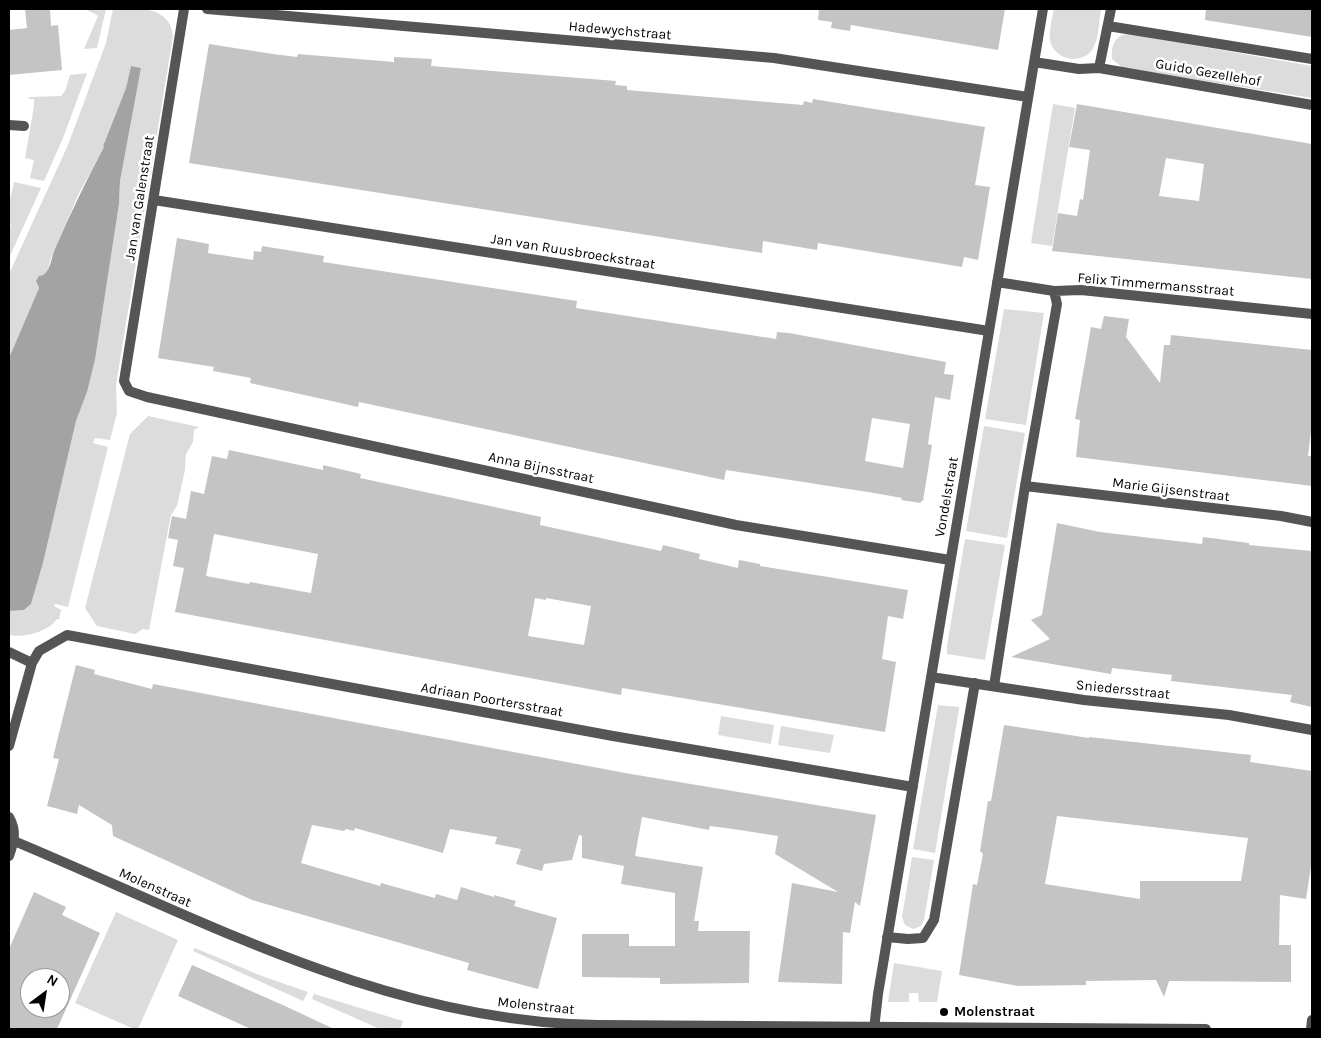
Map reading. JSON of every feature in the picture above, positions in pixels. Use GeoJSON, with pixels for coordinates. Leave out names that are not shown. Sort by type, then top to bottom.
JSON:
{"type":"FeatureCollection","features":[{"type":"Feature","properties":{"kind":"street","name":"Jan van Galenstraat"},"geometry":{"type":"LineString","coordinates":[[129,391],[124,381],[184,9]]}},
{"type":"Feature","properties":{"kind":"street","name":"Hadewychstraat"},"geometry":{"type":"LineString","coordinates":[[208,9],[767,57],[1028,97]]}},
{"type":"Feature","properties":{"kind":"street","name":"Vondelstraat"},"geometry":{"type":"LineString","coordinates":[[874,1028],[887,937],[1043,9]]}},
{"type":"Feature","properties":{"kind":"street"},"geometry":{"type":"LineString","coordinates":[[1034,62],[1079,69],[1099,68],[1111,9]]}},
{"type":"Feature","properties":{"kind":"street"},"geometry":{"type":"LineString","coordinates":[[1108,26],[1312,59]]}},
{"type":"Feature","properties":{"kind":"street","name":"Guido Gezellehof"},"geometry":{"type":"LineString","coordinates":[[1099,68],[1312,105]]}},
{"type":"Feature","properties":{"kind":"street"},"geometry":{"type":"LineString","coordinates":[[9,125],[24,126]]}},
{"type":"Feature","properties":{"kind":"street","name":"Jan van Ruusbroeckstraat"},"geometry":{"type":"LineString","coordinates":[[154,200],[989,331]]}},
{"type":"Feature","properties":{"kind":"street","name":"Felix Timmermansstraat"},"geometry":{"type":"LineString","coordinates":[[997,282],[1054,291],[1081,290],[1312,314]]}},
{"type":"Feature","properties":{"kind":"street"},"geometry":{"type":"LineString","coordinates":[[994,686],[1057,304],[1054,291]]}},
{"type":"Feature","properties":{"kind":"street","name":"Anna Bijnsstraat"},"geometry":{"type":"LineString","coordinates":[[129,391],[155,399],[736,525],[950,560]]}},
{"type":"Feature","properties":{"kind":"street","name":"Marie Gijsenstraat"},"geometry":{"type":"LineString","coordinates":[[1026,486],[1281,516],[1312,522]]}},
{"type":"Feature","properties":{"kind":"street","name":"Adriaan Poortersstraat"},"geometry":{"type":"LineString","coordinates":[[32,663],[40,651],[67,635],[613,736],[912,787]]}},
{"type":"Feature","properties":{"kind":"street"},"geometry":{"type":"LineString","coordinates":[[9,652],[32,663],[9,746]]}},
{"type":"Feature","properties":{"kind":"street","name":"Sniedersstraat"},"geometry":{"type":"LineString","coordinates":[[931,677],[1084,700],[1228,715],[1312,730]]}},
{"type":"Feature","properties":{"kind":"street"},"geometry":{"type":"LineString","coordinates":[[887,937],[923,938],[934,920],[974,683]]}},
{"type":"Feature","properties":{"kind":"street"},"geometry":{"type":"LineString","coordinates":[[9,817],[14,833],[14,841],[9,856]]}},
{"type":"Feature","properties":{"kind":"street","name":"Molenstraat"},"geometry":{"type":"LineString","coordinates":[[14,841],[197,922],[331,974],[450,1008],[562,1027],[1206,1029]]}},
{"type":"Feature","properties":{"kind":"street"},"geometry":{"type":"LineString","coordinates":[[1311,1029],[1312,1020]]}},
{"type":"Feature","properties":{"kind":"shaded area"},"geometry":{"type":"Polygon","coordinates":[[[85,9],[106,9],[97,48],[84,49],[98,16],[85,9]]]}},
{"type":"Feature","properties":{"kind":"shaded area"},"geometry":{"type":"Polygon","coordinates":[[[113,9],[142,9],[159,14],[171,26],[173,36],[116,385],[117,413],[110,440],[95,438],[93,443],[108,447],[68,607],[55,604],[54,606],[61,610],[59,619],[53,624],[42,631],[15,636],[9,635],[9,611],[24,610],[31,604],[43,563],[76,421],[87,392],[95,360],[119,204],[120,181],[141,68],[131,66],[126,88],[103,145],[104,147],[78,195],[50,261],[47,274],[36,282],[39,288],[9,358],[9,274],[68,145],[106,43],[113,9]]]}},
{"type":"Feature","properties":{"kind":"shaded area"},"geometry":{"type":"Polygon","coordinates":[[[1054,9],[1101,9],[1096,41],[1092,50],[1087,55],[1081,58],[1068,58],[1061,56],[1052,47],[1050,32],[1054,9]]]}},
{"type":"Feature","properties":{"kind":"shaded area"},"geometry":{"type":"Polygon","coordinates":[[[1129,34],[1312,66],[1312,98],[1123,68],[1112,59],[1112,50],[1114,42],[1120,36],[1129,34]]]}},
{"type":"Feature","properties":{"kind":"shaded area"},"geometry":{"type":"Polygon","coordinates":[[[131,66],[141,68],[120,181],[119,204],[95,360],[87,392],[76,421],[43,563],[31,604],[24,610],[9,611],[9,358],[39,288],[36,281],[39,276],[48,270],[66,223],[104,147],[126,88],[131,66]]]}},
{"type":"Feature","properties":{"kind":"shaded area"},"geometry":{"type":"Polygon","coordinates":[[[87,73],[63,138],[44,181],[30,178],[34,160],[25,158],[34,99],[29,99],[29,97],[61,96],[65,91],[70,75],[87,73]]]}},
{"type":"Feature","properties":{"kind":"shaded area"},"geometry":{"type":"Polygon","coordinates":[[[1053,104],[1075,108],[1052,246],[1031,243],[1053,104]]]}},
{"type":"Feature","properties":{"kind":"shaded area"},"geometry":{"type":"Polygon","coordinates":[[[14,182],[41,188],[9,258],[9,230],[11,226],[8,210],[14,182]]]}},
{"type":"Feature","properties":{"kind":"shaded area"},"geometry":{"type":"Polygon","coordinates":[[[1004,309],[1044,313],[1026,425],[985,419],[1004,309]]]}},
{"type":"Feature","properties":{"kind":"shaded area"},"geometry":{"type":"Polygon","coordinates":[[[148,416],[199,427],[194,430],[193,442],[186,454],[185,470],[177,506],[171,515],[149,630],[143,629],[135,634],[97,626],[85,608],[130,434],[148,416]]]}},
{"type":"Feature","properties":{"kind":"shaded area"},"geometry":{"type":"Polygon","coordinates":[[[984,426],[1025,433],[1007,538],[966,531],[984,426]]]}},
{"type":"Feature","properties":{"kind":"shaded area"},"geometry":{"type":"Polygon","coordinates":[[[965,539],[1005,545],[985,660],[947,654],[965,539]]]}},
{"type":"Feature","properties":{"kind":"shaded area"},"geometry":{"type":"Polygon","coordinates":[[[938,705],[959,707],[959,709],[935,853],[913,849],[938,705]]]}},
{"type":"Feature","properties":{"kind":"shaded area"},"geometry":{"type":"Polygon","coordinates":[[[721,716],[774,725],[771,744],[718,735],[721,716]]]}},
{"type":"Feature","properties":{"kind":"shaded area"},"geometry":{"type":"Polygon","coordinates":[[[781,726],[834,735],[830,753],[778,745],[781,726]]]}},
{"type":"Feature","properties":{"kind":"shaded area"},"geometry":{"type":"Polygon","coordinates":[[[912,857],[934,860],[924,920],[921,926],[913,929],[905,925],[902,917],[912,857]]]}},
{"type":"Feature","properties":{"kind":"shaded area"},"geometry":{"type":"Polygon","coordinates":[[[116,912],[178,940],[138,1029],[134,1029],[75,1003],[116,912]]]}},
{"type":"Feature","properties":{"kind":"shaded area"},"geometry":{"type":"Polygon","coordinates":[[[195,948],[262,976],[308,992],[303,1001],[193,951],[195,948]]]}},
{"type":"Feature","properties":{"kind":"shaded area"},"geometry":{"type":"Polygon","coordinates":[[[894,963],[942,971],[937,1002],[919,1002],[918,993],[909,993],[909,1002],[888,1002],[894,963]]]}},
{"type":"Feature","properties":{"kind":"shaded area"},"geometry":{"type":"Polygon","coordinates":[[[314,994],[403,1021],[400,1029],[380,1029],[312,999],[314,994]]]}},
{"type":"Feature","properties":{"kind":"building"},"geometry":{"type":"Polygon","coordinates":[[[25,9],[50,9],[51,26],[58,25],[62,70],[9,75],[9,30],[27,28],[25,9]]]}},
{"type":"Feature","properties":{"kind":"building"},"geometry":{"type":"Polygon","coordinates":[[[819,9],[1005,9],[998,50],[851,25],[850,31],[831,28],[832,22],[818,20],[819,9]]]}},
{"type":"Feature","properties":{"kind":"building"},"geometry":{"type":"Polygon","coordinates":[[[1206,9],[1312,9],[1312,37],[1205,20],[1206,9]]]}},
{"type":"Feature","properties":{"kind":"building"},"geometry":{"type":"Polygon","coordinates":[[[209,44],[297,57],[298,54],[394,62],[394,57],[432,59],[431,66],[616,81],[615,85],[627,86],[627,90],[803,105],[804,101],[812,103],[813,99],[985,127],[975,185],[990,187],[978,260],[964,257],[962,267],[818,243],[817,250],[763,241],[762,253],[189,163],[209,44]]]}},
{"type":"Feature","properties":{"kind":"building"},"geometry":{"type":"Polygon","coordinates":[[[1077,104],[1312,144],[1312,279],[1052,251],[1058,213],[1077,216],[1080,199],[1083,200],[1090,150],[1069,147],[1077,104]],[[1166,158],[1159,196],[1199,201],[1204,164],[1166,158]]]}},
{"type":"Feature","properties":{"kind":"building"},"geometry":{"type":"Polygon","coordinates":[[[177,238],[209,244],[208,253],[253,260],[254,251],[261,252],[262,246],[324,256],[323,262],[577,301],[576,308],[776,339],[777,332],[789,333],[946,362],[944,374],[954,375],[950,400],[935,397],[928,444],[932,445],[923,501],[921,503],[874,493],[726,470],[724,480],[359,402],[358,407],[250,383],[251,378],[213,371],[214,367],[158,358],[177,238]],[[872,418],[865,461],[903,468],[910,424],[872,418]]]}},
{"type":"Feature","properties":{"kind":"building"},"geometry":{"type":"Polygon","coordinates":[[[1104,316],[1129,319],[1126,337],[1160,383],[1164,345],[1170,345],[1171,335],[1312,350],[1312,423],[1308,456],[1312,456],[1312,486],[1076,457],[1080,420],[1075,419],[1091,327],[1101,329],[1104,316]]]}},
{"type":"Feature","properties":{"kind":"building"},"geometry":{"type":"Polygon","coordinates":[[[229,450],[323,470],[323,465],[361,474],[360,478],[541,517],[540,525],[661,551],[663,545],[700,554],[699,559],[738,568],[739,560],[760,564],[760,566],[908,590],[903,619],[888,616],[882,659],[896,662],[885,732],[622,688],[621,695],[175,612],[184,568],[173,566],[178,540],[168,538],[172,516],[186,519],[191,491],[204,494],[212,456],[227,459],[229,450]],[[214,534],[206,576],[311,593],[318,554],[214,534]],[[535,598],[528,636],[584,645],[591,606],[546,598],[546,600],[535,598]]]}},
{"type":"Feature","properties":{"kind":"building"},"geometry":{"type":"Polygon","coordinates":[[[1057,523],[1100,532],[1202,544],[1203,537],[1249,543],[1249,545],[1312,551],[1312,707],[1290,702],[1292,695],[1171,681],[1172,675],[1112,668],[1111,674],[1011,657],[1050,639],[1031,620],[1042,615],[1057,523]]]}},
{"type":"Feature","properties":{"kind":"building"},"geometry":{"type":"Polygon","coordinates":[[[76,665],[95,670],[94,674],[152,689],[153,684],[625,773],[876,815],[860,906],[855,902],[850,933],[843,932],[842,984],[778,982],[792,883],[838,892],[775,854],[778,836],[733,829],[710,826],[709,830],[642,817],[635,856],[703,867],[694,921],[699,921],[698,931],[750,931],[749,983],[660,984],[660,978],[582,977],[582,934],[629,934],[629,946],[675,946],[675,893],[621,884],[624,866],[582,858],[582,836],[579,835],[572,860],[544,864],[542,871],[516,864],[521,849],[495,844],[497,837],[450,829],[443,853],[355,828],[354,831],[346,829],[344,831],[312,825],[301,863],[380,886],[381,883],[435,898],[436,894],[457,900],[461,887],[494,897],[494,895],[516,901],[514,906],[557,918],[538,989],[467,970],[469,963],[252,900],[113,836],[112,825],[79,805],[77,814],[47,806],[59,759],[53,758],[76,665]]]}},
{"type":"Feature","properties":{"kind":"building"},"geometry":{"type":"Polygon","coordinates":[[[1004,725],[1089,738],[1251,755],[1250,762],[1312,771],[1312,860],[1306,899],[1280,895],[1279,945],[1291,945],[1291,982],[1169,981],[1164,997],[1156,980],[1086,981],[1086,985],[1018,986],[959,975],[973,884],[977,885],[983,854],[980,851],[988,801],[991,801],[1004,725]],[[1057,816],[1045,884],[1140,899],[1140,881],[1241,881],[1248,838],[1057,816]]]}},
{"type":"Feature","properties":{"kind":"building"},"geometry":{"type":"Polygon","coordinates":[[[34,892],[66,907],[62,915],[100,933],[70,1000],[70,968],[20,968],[20,1018],[62,1018],[57,1029],[9,1029],[9,949],[34,892]]]}},
{"type":"Feature","properties":{"kind":"building"},"geometry":{"type":"Polygon","coordinates":[[[192,965],[334,1029],[251,1029],[178,996],[192,965]]]}},
{"type":"Feature","properties":{"kind":"place","name":"Molenstraat"},"geometry":{"type":"Point","coordinates":[944,1012]}}]}
